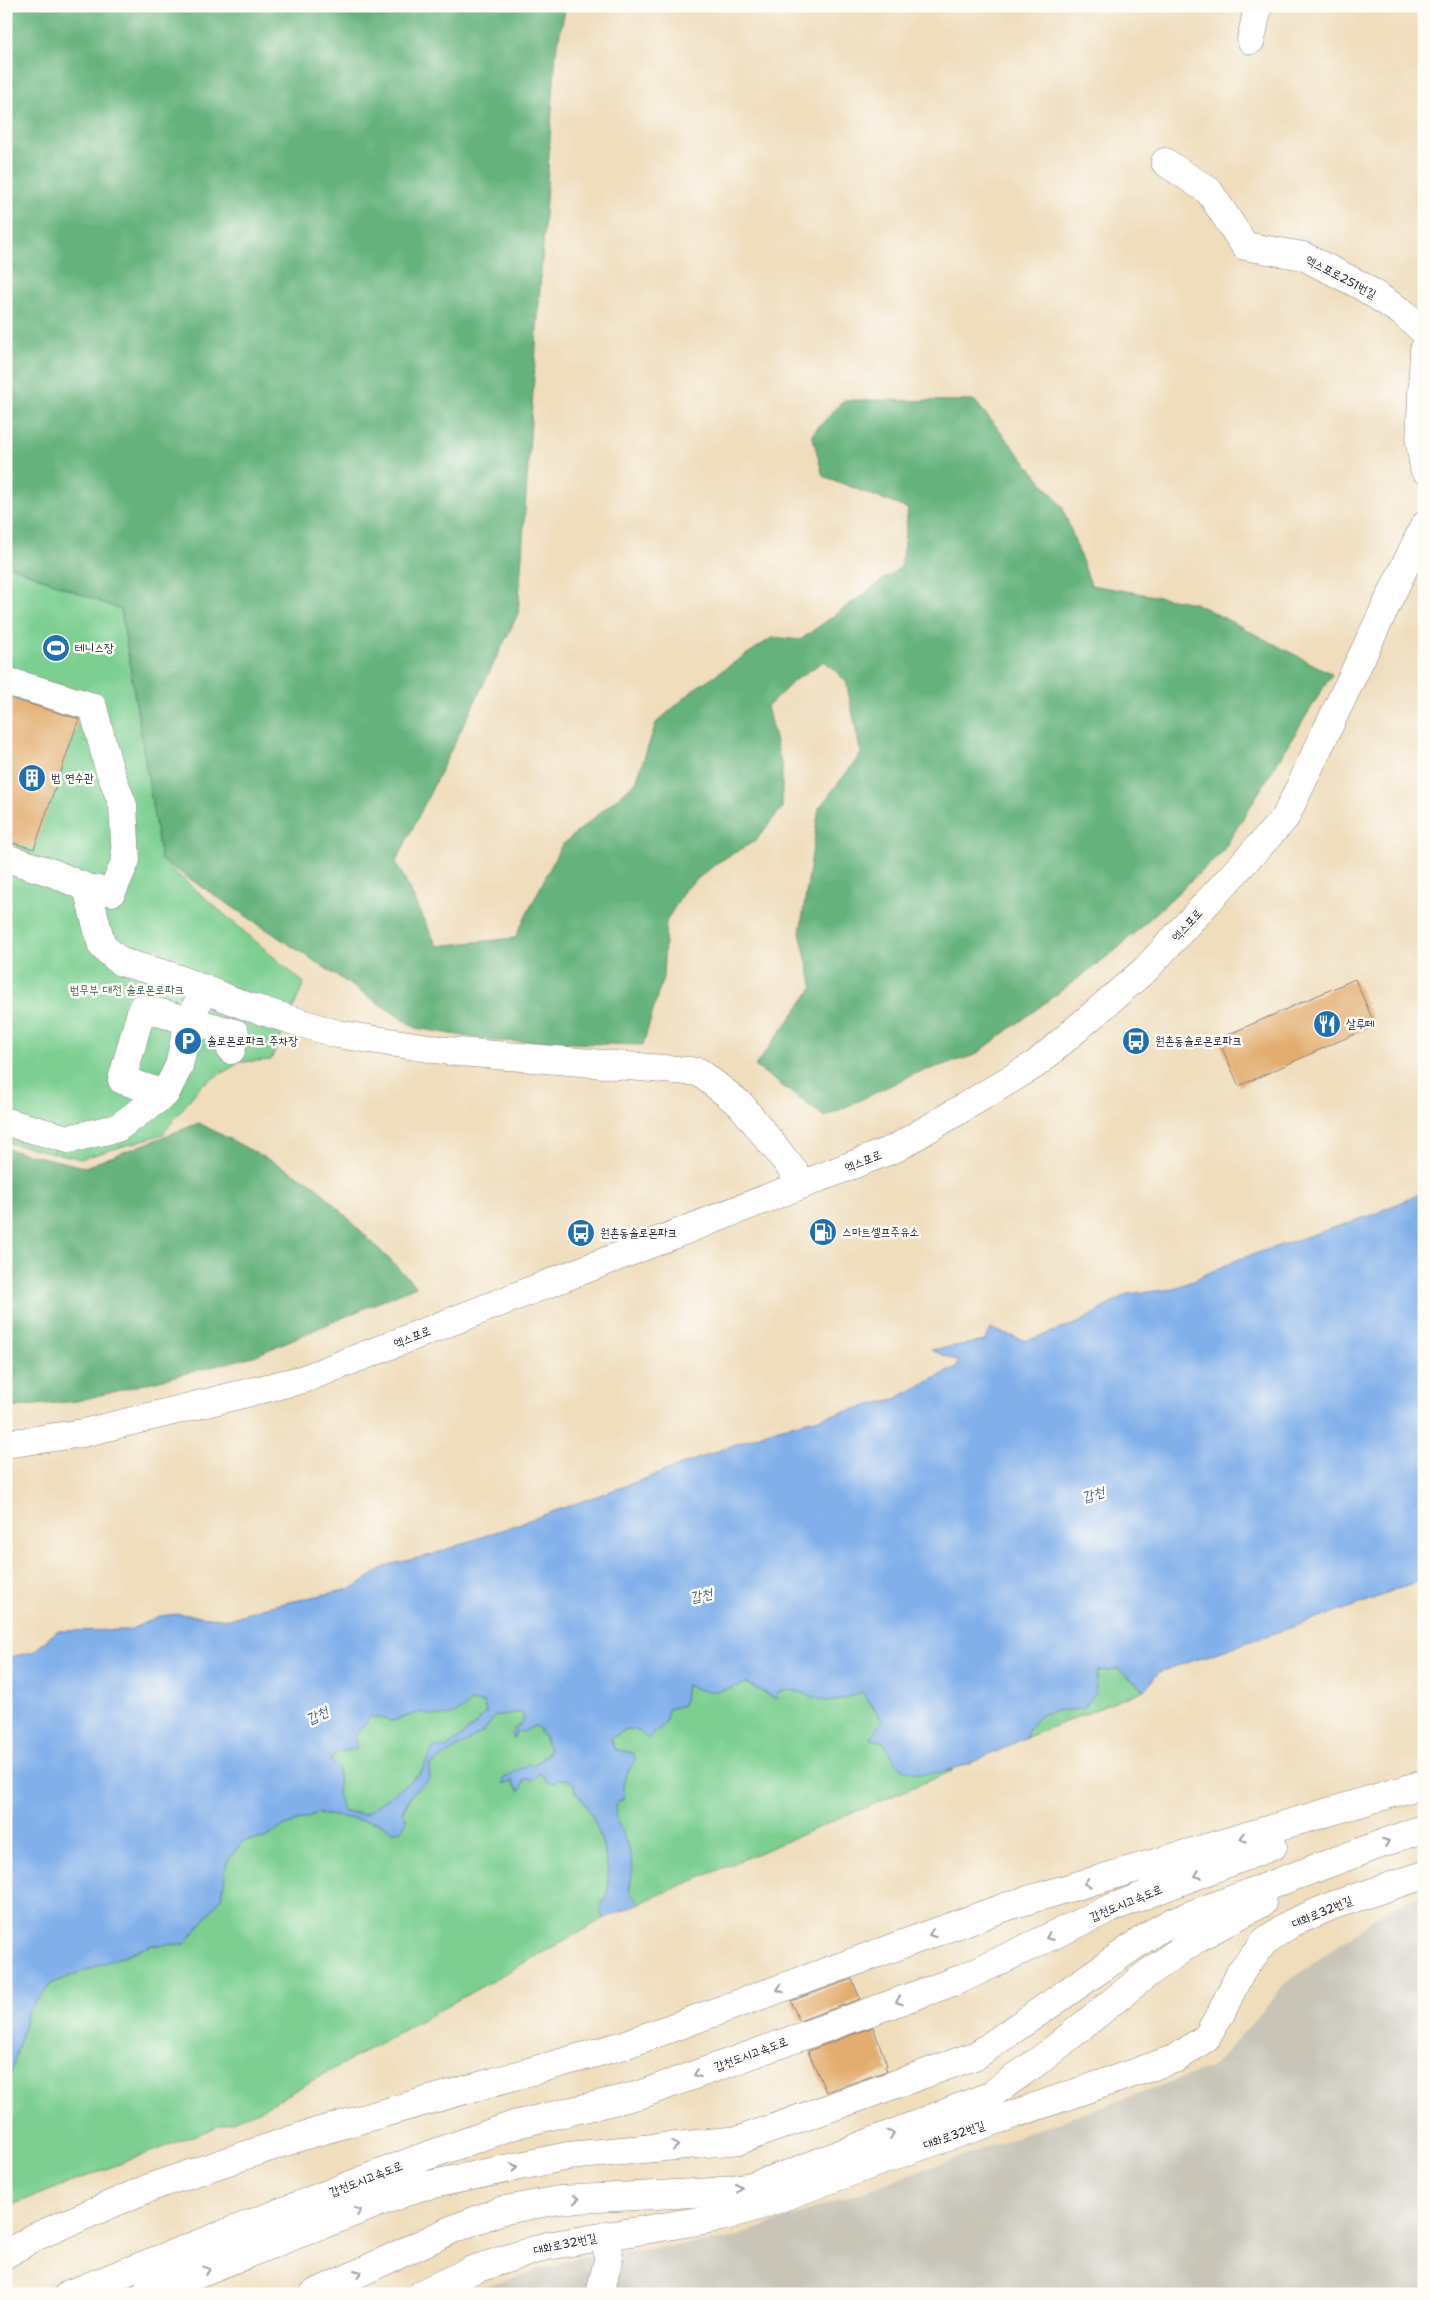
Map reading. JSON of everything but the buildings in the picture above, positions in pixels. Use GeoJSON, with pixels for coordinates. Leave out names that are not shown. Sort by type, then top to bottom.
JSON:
{"type":"FeatureCollection","features":[{"type":"Feature","properties":{"kind":"main road"},"geometry":{"type":"LineString","coordinates":[[1251,40],[1258,6]]}},
{"type":"Feature","properties":{"kind":"main road","name":"엑스포로251번길"},"geometry":{"type":"LineString","coordinates":[[1165,162],[1209,191],[1245,246],[1303,256],[1360,285],[1403,313],[1424,331]]}},
{"type":"Feature","properties":{"kind":"main road"},"geometry":{"type":"LineString","coordinates":[[1424,350],[1420,442],[1424,469]]}},
{"type":"Feature","properties":{"kind":"main road","name":"엑스포로"},"geometry":{"type":"LineString","coordinates":[[6,1444],[83,1433],[304,1379],[896,1148],[1036,1064],[1146,969],[1285,818],[1424,526]]}},
{"type":"Feature","properties":{"kind":"main road"},"geometry":{"type":"LineString","coordinates":[[6,681],[93,708],[109,769],[123,805],[126,860],[112,892],[87,888],[6,858]]}},
{"type":"Feature","properties":{"kind":"main road"},"geometry":{"type":"LineString","coordinates":[[87,888],[102,946],[121,962],[171,976],[246,1006],[337,1034],[448,1051],[699,1072],[741,1105],[804,1184]]}},
{"type":"Feature","properties":{"kind":"main road"},"geometry":{"type":"LineString","coordinates":[[6,1122],[68,1139],[116,1128],[165,1094],[179,1066],[190,1021],[203,988]]}},
{"type":"Feature","properties":{"kind":"main road"},"geometry":{"type":"LineString","coordinates":[[165,1094],[122,1080],[142,1008],[234,1033],[231,1050]]}},
{"type":"Feature","properties":{"kind":"main road"},"geometry":{"type":"LineString","coordinates":[[6,2254],[34,2237],[151,2187],[297,2138],[624,2045],[1011,1905],[1424,1784]]}},
{"type":"Feature","properties":{"kind":"main road","name":"갑천도시고속도로"},"geometry":{"type":"LineString","coordinates":[[70,2293],[517,2124],[639,2095],[960,1979],[1111,1908],[1424,1789]]}},
{"type":"Feature","properties":{"kind":"main road"},"geometry":{"type":"LineString","coordinates":[[145,2294],[419,2187],[568,2156],[740,2140],[977,2055],[1154,1932],[1174,1921],[1424,1828]]}},
{"type":"Feature","properties":{"kind":"main road"},"geometry":{"type":"LineString","coordinates":[[314,2294],[453,2229],[500,2211],[560,2200],[712,2192],[751,2186],[794,2172],[989,2096],[1044,2058],[1147,1974],[1199,1937],[1349,1856]]}},
{"type":"Feature","properties":{"kind":"main road","name":"대화로32번길"},"geometry":{"type":"LineString","coordinates":[[420,2294],[472,2270],[547,2246],[722,2216],[761,2205],[919,2147],[1176,2058],[1207,2037],[1241,1971],[1265,1941],[1292,1923],[1334,1905],[1424,1875]]}},
{"type":"Feature","properties":{"kind":"main road"},"geometry":{"type":"LineString","coordinates":[[600,2294],[608,2260],[607,2235]]}},
{"type":"Feature","properties":{"kind":"shaded area"},"geometry":{"type":"Polygon","coordinates":[[[1424,1896],[1424,2294],[469,2294],[485,2286],[577,2258],[729,2239],[1213,2067],[1289,1981],[1394,1905],[1424,1896]]]}},
{"type":"Feature","properties":{"kind":"green space"},"geometry":{"type":"Polygon","coordinates":[[[6,6],[566,6],[556,51],[518,614],[396,862],[437,946],[515,938],[561,846],[636,782],[656,723],[697,687],[773,637],[800,640],[901,567],[908,509],[823,476],[812,434],[844,400],[975,401],[1062,506],[1091,585],[1195,603],[1332,674],[1222,852],[1116,950],[975,1055],[914,1074],[825,1117],[755,1066],[813,988],[800,933],[819,808],[861,754],[846,681],[824,661],[795,680],[767,707],[782,767],[782,808],[755,841],[717,863],[685,889],[666,922],[663,977],[643,1045],[493,1041],[416,1028],[161,860],[121,610],[6,564],[6,6]]]}},
{"type":"Feature","properties":{"kind":"green space","name":"법무부 대전 솔로몬로파크"},"geometry":{"type":"Polygon","coordinates":[[[6,564],[121,610],[161,860],[304,983],[271,1060],[241,1062],[201,1085],[163,1134],[81,1159],[6,1142],[6,564]]]}},
{"type":"Feature","properties":{"kind":"green space"},"geometry":{"type":"Polygon","coordinates":[[[199,1123],[313,1183],[416,1286],[254,1356],[77,1401],[6,1408],[6,1149],[85,1167],[199,1123]]]}},
{"type":"Feature","properties":{"kind":"green space"},"geometry":{"type":"Polygon","coordinates":[[[1118,1669],[1145,1690],[1025,1738],[1035,1720],[1047,1713],[1083,1709],[1095,1694],[1098,1671],[1118,1669]]]}},
{"type":"Feature","properties":{"kind":"green space"},"geometry":{"type":"Polygon","coordinates":[[[746,1683],[776,1699],[777,1693],[790,1690],[827,1701],[840,1700],[862,1692],[882,1720],[883,1741],[901,1766],[915,1773],[954,1770],[640,1903],[629,1892],[632,1867],[628,1847],[616,1821],[616,1802],[623,1799],[625,1775],[632,1753],[614,1749],[611,1738],[625,1730],[639,1730],[648,1739],[665,1724],[668,1709],[683,1705],[686,1685],[725,1690],[746,1683]]]}},
{"type":"Feature","properties":{"kind":"green space"},"geometry":{"type":"Polygon","coordinates":[[[470,1702],[484,1703],[486,1712],[474,1726],[446,1748],[434,1747],[420,1774],[365,1814],[343,1812],[338,1798],[338,1768],[330,1761],[371,1716],[393,1721],[421,1712],[470,1702]]]}},
{"type":"Feature","properties":{"kind":"green space"},"geometry":{"type":"Polygon","coordinates":[[[521,1712],[524,1716],[522,1723],[514,1729],[513,1739],[517,1731],[523,1732],[535,1725],[540,1729],[549,1749],[542,1761],[504,1783],[511,1781],[520,1791],[525,1779],[540,1773],[554,1783],[558,1779],[570,1780],[574,1785],[575,1792],[582,1799],[595,1823],[605,1853],[609,1880],[607,1895],[600,1908],[603,1919],[256,2112],[6,2207],[6,2091],[28,2011],[52,1983],[152,1945],[185,1944],[222,1897],[227,1861],[243,1841],[265,1838],[281,1828],[317,1813],[380,1823],[392,1831],[414,1791],[420,1788],[432,1762],[484,1731],[495,1716],[521,1712]]]}},
{"type":"Feature","properties":{"kind":"water","name":"갑천"},"geometry":{"type":"Polygon","coordinates":[[[1424,1192],[1424,1579],[1352,1607],[1159,1672],[1145,1690],[1118,1669],[1098,1671],[1095,1694],[1083,1709],[1047,1713],[1035,1720],[1025,1738],[963,1766],[928,1774],[913,1773],[901,1767],[883,1741],[871,1739],[882,1720],[862,1692],[840,1700],[827,1701],[790,1690],[777,1693],[777,1699],[746,1683],[716,1691],[703,1690],[686,1685],[683,1705],[668,1709],[665,1724],[648,1739],[639,1730],[625,1730],[611,1738],[614,1749],[632,1753],[636,1759],[625,1775],[623,1799],[616,1802],[617,1821],[628,1847],[633,1867],[629,1892],[640,1903],[603,1919],[600,1908],[608,1890],[608,1868],[605,1853],[589,1810],[575,1792],[574,1785],[570,1780],[558,1779],[554,1783],[547,1782],[540,1773],[533,1780],[525,1779],[520,1791],[512,1781],[504,1784],[503,1779],[528,1764],[533,1766],[536,1762],[542,1761],[542,1756],[547,1756],[549,1749],[545,1738],[540,1733],[540,1729],[535,1726],[523,1732],[517,1731],[513,1739],[511,1734],[522,1723],[524,1716],[521,1712],[495,1716],[484,1731],[429,1766],[430,1779],[414,1791],[402,1811],[407,1820],[402,1830],[392,1831],[380,1823],[317,1813],[281,1828],[265,1838],[243,1841],[227,1861],[222,1897],[185,1944],[152,1945],[52,1983],[28,2011],[6,2091],[6,1658],[33,1652],[57,1631],[129,1630],[160,1616],[178,1614],[230,1619],[262,1608],[353,1588],[388,1565],[431,1555],[650,1477],[775,1429],[895,1399],[958,1366],[958,1361],[931,1350],[985,1341],[991,1329],[1026,1341],[1078,1323],[1127,1294],[1174,1289],[1239,1259],[1372,1215],[1424,1192]],[[470,1702],[460,1711],[447,1716],[434,1716],[421,1712],[393,1721],[371,1716],[354,1737],[357,1749],[337,1752],[330,1760],[338,1768],[338,1798],[343,1812],[365,1814],[420,1774],[434,1747],[446,1748],[474,1726],[486,1712],[484,1703],[470,1702]]]}},
{"type":"Feature","properties":{"kind":"place","name":"테니스장"},"geometry":{"type":"Point","coordinates":[56,648]}},
{"type":"Feature","properties":{"kind":"place","name":"법 연수관"},"geometry":{"type":"Point","coordinates":[32,778]}},
{"type":"Feature","properties":{"kind":"place","name":"살루떼"},"geometry":{"type":"Point","coordinates":[1327,1024]}},
{"type":"Feature","properties":{"kind":"place","name":"솔로몬로파크 주차장"},"geometry":{"type":"Point","coordinates":[188,1041]}},
{"type":"Feature","properties":{"kind":"place","name":"원촌동솔로몬로파크"},"geometry":{"type":"Point","coordinates":[1136,1041]}},
{"type":"Feature","properties":{"kind":"place","name":"스마트셀프주유소"},"geometry":{"type":"Point","coordinates":[823,1232]}},
{"type":"Feature","properties":{"kind":"place","name":"원촌동솔로몬파크"},"geometry":{"type":"Point","coordinates":[581,1233]}}]}
